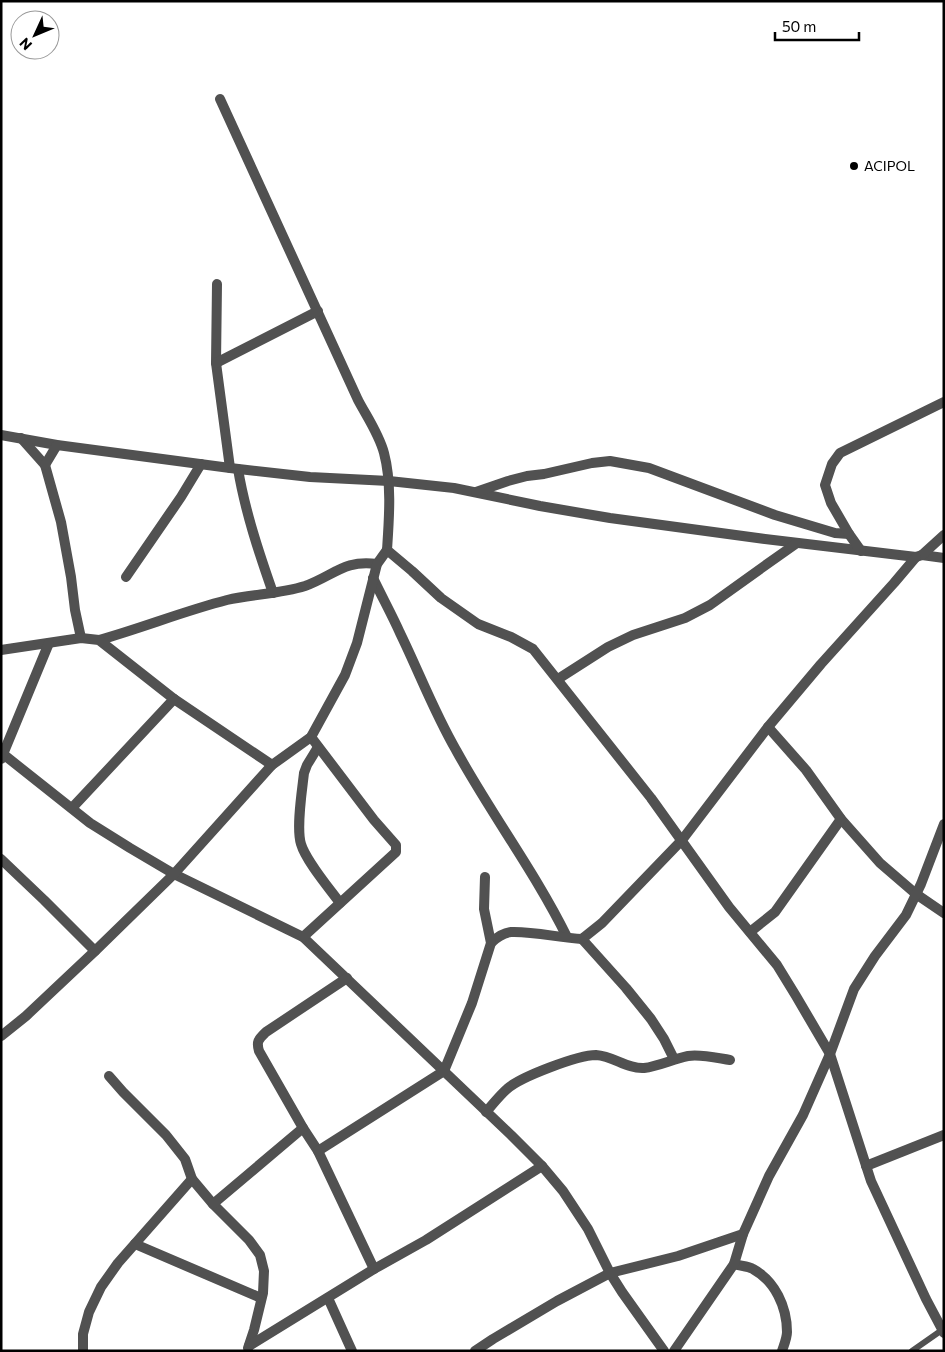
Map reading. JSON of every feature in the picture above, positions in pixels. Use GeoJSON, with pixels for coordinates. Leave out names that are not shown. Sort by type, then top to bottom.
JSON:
{"type":"FeatureCollection","features":[{"type":"Feature","properties":{"kind":"street"},"geometry":{"type":"LineString","coordinates":[[1,1036],[26,1016],[174,874],[272,765],[312,737],[344,675],[357,643],[376,564],[387,550],[389,481],[384,452],[358,400],[220,99]]}},
{"type":"Feature","properties":{"kind":"street"},"geometry":{"type":"LineString","coordinates":[[217,284],[216,364],[234,469],[273,593]]}},
{"type":"Feature","properties":{"kind":"street"},"geometry":{"type":"LineString","coordinates":[[216,364],[318,311]]}},
{"type":"Feature","properties":{"kind":"street"},"geometry":{"type":"LineString","coordinates":[[861,551],[831,503],[825,485],[832,464],[840,453],[944,402]]}},
{"type":"Feature","properties":{"kind":"street"},"geometry":{"type":"LineString","coordinates":[[1,435],[57,445],[310,478],[389,481],[454,488],[540,506],[601,516],[861,551],[944,558]]}},
{"type":"Feature","properties":{"kind":"street"},"geometry":{"type":"LineString","coordinates":[[21,438],[45,465],[61,522],[81,638]]}},
{"type":"Feature","properties":{"kind":"street"},"geometry":{"type":"LineString","coordinates":[[45,465],[57,445]]}},
{"type":"Feature","properties":{"kind":"street"},"geometry":{"type":"LineString","coordinates":[[474,492],[527,476],[610,460],[649,468],[775,515],[835,533],[849,534]]}},
{"type":"Feature","properties":{"kind":"street"},"geometry":{"type":"LineString","coordinates":[[126,577],[181,497],[201,464]]}},
{"type":"Feature","properties":{"kind":"street"},"geometry":{"type":"LineString","coordinates":[[582,940],[682,840],[768,727],[821,664],[919,556],[944,535]]}},
{"type":"Feature","properties":{"kind":"street"},"geometry":{"type":"LineString","coordinates":[[558,679],[632,634],[685,618],[710,605],[798,543]]}},
{"type":"Feature","properties":{"kind":"street"},"geometry":{"type":"LineString","coordinates":[[387,550],[441,598],[478,624],[511,637],[533,649],[652,798],[730,907],[777,965],[830,1054],[871,1181],[943,1332]]}},
{"type":"Feature","properties":{"kind":"street"},"geometry":{"type":"LineString","coordinates":[[1,650],[81,638],[99,640],[219,602],[273,593],[306,585],[348,565],[364,562],[376,564]]}},
{"type":"Feature","properties":{"kind":"street"},"geometry":{"type":"LineString","coordinates":[[374,578],[433,707],[456,750],[492,813],[543,891],[567,937]]}},
{"type":"Feature","properties":{"kind":"street"},"geometry":{"type":"LineString","coordinates":[[99,640],[174,699],[272,765]]}},
{"type":"Feature","properties":{"kind":"street"},"geometry":{"type":"LineString","coordinates":[[49,643],[2,757],[90,823],[174,874],[303,937],[512,1135],[542,1166],[563,1191],[588,1229],[610,1273],[664,1351]]}},
{"type":"Feature","properties":{"kind":"street"},"geometry":{"type":"LineString","coordinates":[[72,808],[174,699]]}},
{"type":"Feature","properties":{"kind":"street"},"geometry":{"type":"LineString","coordinates":[[768,727],[806,770],[841,819],[880,863],[916,894],[944,914]]}},
{"type":"Feature","properties":{"kind":"street"},"geometry":{"type":"LineString","coordinates":[[303,937],[396,852],[396,846],[374,820],[312,737]]}},
{"type":"Feature","properties":{"kind":"street"},"geometry":{"type":"LineString","coordinates":[[318,747],[304,773],[299,831],[300,843],[305,854],[340,903]]}},
{"type":"Feature","properties":{"kind":"street"},"geometry":{"type":"LineString","coordinates":[[750,932],[775,912],[841,819]]}},
{"type":"Feature","properties":{"kind":"street"},"geometry":{"type":"LineString","coordinates":[[674,1351],[734,1264],[743,1234],[769,1176],[803,1115],[830,1054],[854,989],[875,956],[906,915],[944,824]]}},
{"type":"Feature","properties":{"kind":"street"},"geometry":{"type":"LineString","coordinates":[[1,859],[95,951]]}},
{"type":"Feature","properties":{"kind":"street"},"geometry":{"type":"LineString","coordinates":[[486,877],[484,909],[491,943]]}},
{"type":"Feature","properties":{"kind":"street"},"geometry":{"type":"LineString","coordinates":[[318,1151],[444,1071],[472,1003],[491,943],[496,938],[510,932],[582,940],[626,988],[651,1019],[664,1039],[674,1060]]}},
{"type":"Feature","properties":{"kind":"street"},"geometry":{"type":"LineString","coordinates":[[347,978],[266,1032],[257,1044],[259,1051],[318,1151],[374,1269]]}},
{"type":"Feature","properties":{"kind":"street"},"geometry":{"type":"LineString","coordinates":[[486,1112],[508,1088],[537,1072],[569,1061],[595,1055],[613,1058],[627,1066],[642,1068],[662,1065],[690,1056],[730,1060]]}},
{"type":"Feature","properties":{"kind":"street"},"geometry":{"type":"LineString","coordinates":[[109,1076],[166,1135],[185,1159],[192,1179],[213,1204],[249,1240],[260,1255],[264,1271],[261,1298],[248,1348]]}},
{"type":"Feature","properties":{"kind":"street"},"geometry":{"type":"LineString","coordinates":[[213,1204],[303,1128]]}},
{"type":"Feature","properties":{"kind":"street"},"geometry":{"type":"LineString","coordinates":[[866,1166],[944,1135]]}},
{"type":"Feature","properties":{"kind":"street"},"geometry":{"type":"LineString","coordinates":[[248,1348],[374,1269],[426,1240],[542,1166]]}},
{"type":"Feature","properties":{"kind":"street"},"geometry":{"type":"LineString","coordinates":[[83,1351],[83,1334],[89,1312],[101,1287],[118,1263],[192,1179]]}},
{"type":"Feature","properties":{"kind":"street"},"geometry":{"type":"LineString","coordinates":[[475,1351],[557,1301],[610,1273],[678,1256],[743,1234]]}},
{"type":"Feature","properties":{"kind":"street"},"geometry":{"type":"LineString","coordinates":[[135,1244],[261,1298]]}},
{"type":"Feature","properties":{"kind":"street"},"geometry":{"type":"LineString","coordinates":[[734,1264],[752,1268],[766,1278],[777,1292],[785,1314],[787,1333],[785,1348]]}},
{"type":"Feature","properties":{"kind":"street"},"geometry":{"type":"LineString","coordinates":[[328,1298],[352,1351]]}},
{"type":"Feature","properties":{"kind":"lane"},"geometry":{"type":"LineString","coordinates":[[912,1351],[943,1332]]}},
{"type":"Feature","properties":{"kind":"place","name":"ACIPOL"},"geometry":{"type":"Point","coordinates":[854,166]}}]}
